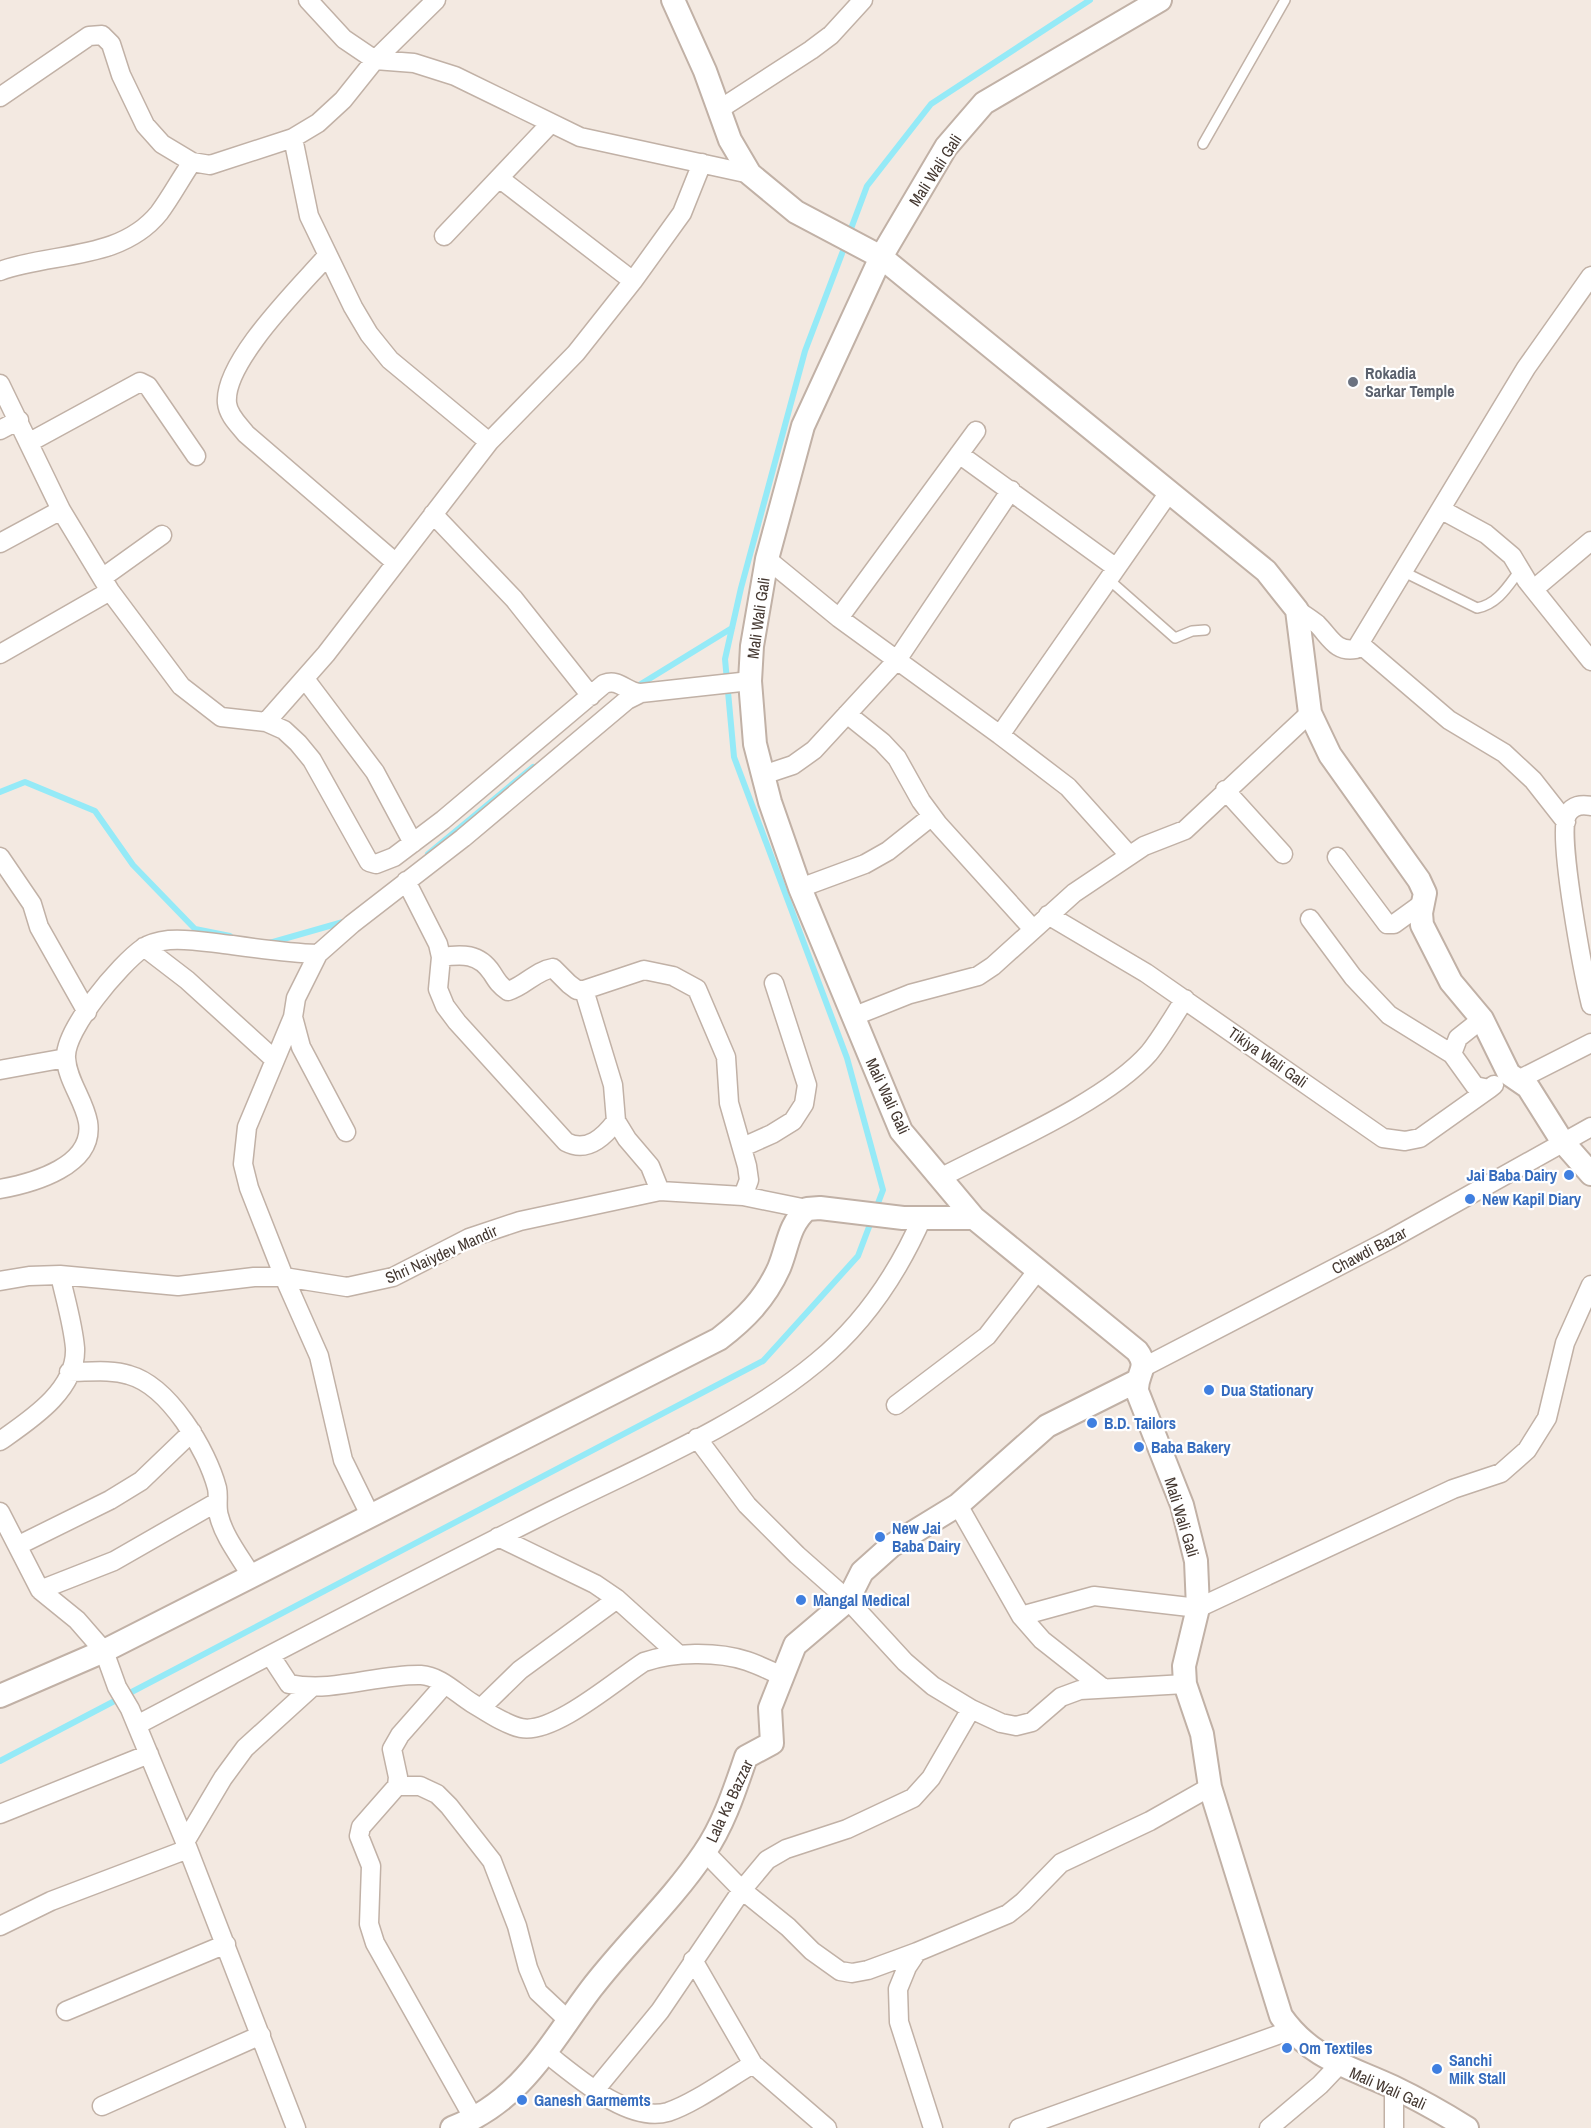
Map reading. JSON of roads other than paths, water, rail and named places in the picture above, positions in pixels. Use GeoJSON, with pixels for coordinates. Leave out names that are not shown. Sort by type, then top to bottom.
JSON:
{"type":"FeatureCollection","features":[{"type":"Feature","properties":{"kind":"street"},"geometry":{"type":"LineString","coordinates":[[308,0],[344,39],[375,60],[414,63],[455,76],[580,137],[750,174]]}},
{"type":"Feature","properties":{"kind":"street"},"geometry":{"type":"LineString","coordinates":[[0,97],[89,36],[102,35],[111,44],[121,75],[145,125],[162,144],[192,162],[210,165],[293,138],[318,123],[343,100],[375,60],[436,0]]}},
{"type":"Feature","properties":{"kind":"street"},"geometry":{"type":"LineString","coordinates":[[673,0],[720,109],[730,140],[750,174],[796,212],[881,256],[1266,571],[1297,610],[1316,623],[1337,647],[1347,651],[1356,649],[1360,644],[1526,368],[1591,276]]}},
{"type":"Feature","properties":{"kind":"street"},"geometry":{"type":"LineString","coordinates":[[720,109],[831,35],[863,0]]}},
{"type":"Feature","properties":{"kind":"street","name":"Mali Wali Gali"},"geometry":{"type":"LineString","coordinates":[[1160,0],[984,103],[946,147],[881,256],[803,426],[767,559],[752,646],[741,682],[763,775],[800,888],[901,1131],[974,1218],[1137,1351],[1141,1374],[1137,1392],[1182,1505],[1196,1561],[1198,1608],[1184,1666],[1185,1684],[1202,1734],[1210,1787],[1281,2016],[1291,2030],[1338,2066],[1395,2088],[1467,2128]]}},
{"type":"Feature","properties":{"kind":"street"},"geometry":{"type":"LineString","coordinates":[[444,236],[551,123]]}},
{"type":"Feature","properties":{"kind":"street"},"geometry":{"type":"LineString","coordinates":[[293,138],[309,216],[327,256],[369,334],[390,360],[489,442]]}},
{"type":"Feature","properties":{"kind":"street"},"geometry":{"type":"LineString","coordinates":[[0,271],[21,263],[87,253],[141,229],[158,213],[192,162]]}},
{"type":"Feature","properties":{"kind":"street"},"geometry":{"type":"LineString","coordinates":[[266,722],[305,679],[489,442],[576,352],[633,281],[682,213],[702,163]]}},
{"type":"Feature","properties":{"kind":"street"},"geometry":{"type":"LineString","coordinates":[[499,178],[633,281]]}},
{"type":"Feature","properties":{"kind":"street"},"geometry":{"type":"LineString","coordinates":[[327,256],[256,338],[235,369],[227,403],[232,417],[246,434],[396,563]]}},
{"type":"Feature","properties":{"kind":"street"},"geometry":{"type":"LineString","coordinates":[[30,442],[140,382],[148,386],[196,456]]}},
{"type":"Feature","properties":{"kind":"street"},"geometry":{"type":"LineString","coordinates":[[0,384],[61,510],[106,585],[181,686],[221,717],[266,722],[284,730],[312,760],[369,862],[376,864],[385,862],[443,820],[604,684],[611,681],[632,690],[741,682]]}},
{"type":"Feature","properties":{"kind":"street"},"geometry":{"type":"LineString","coordinates":[[0,430],[19,420]]}},
{"type":"Feature","properties":{"kind":"street"},"geometry":{"type":"LineString","coordinates":[[839,618],[976,431]]}},
{"type":"Feature","properties":{"kind":"street"},"geometry":{"type":"LineString","coordinates":[[959,454],[1011,490],[1111,572]]}},
{"type":"Feature","properties":{"kind":"street"},"geometry":{"type":"LineString","coordinates":[[763,775],[793,765],[814,750],[897,660],[1011,490]]}},
{"type":"Feature","properties":{"kind":"street"},"geometry":{"type":"LineString","coordinates":[[1000,735],[1111,572],[1170,491]]}},
{"type":"Feature","properties":{"kind":"street"},"geometry":{"type":"LineString","coordinates":[[0,543],[61,510]]}},
{"type":"Feature","properties":{"kind":"street"},"geometry":{"type":"LineString","coordinates":[[1442,510],[1486,534],[1512,556],[1534,589],[1591,661]]}},
{"type":"Feature","properties":{"kind":"street"},"geometry":{"type":"LineString","coordinates":[[434,514],[514,599],[591,696]]}},
{"type":"Feature","properties":{"kind":"street"},"geometry":{"type":"LineString","coordinates":[[0,654],[106,585],[162,535]]}},
{"type":"Feature","properties":{"kind":"street"},"geometry":{"type":"LineString","coordinates":[[1534,589],[1591,541]]}},
{"type":"Feature","properties":{"kind":"street"},"geometry":{"type":"LineString","coordinates":[[767,559],[839,618],[1000,735],[1068,788],[1129,855]]}},
{"type":"Feature","properties":{"kind":"street"},"geometry":{"type":"LineString","coordinates":[[1297,610],[1310,713],[1330,755],[1419,880],[1425,893],[1422,925],[1451,982],[1482,1019],[1515,1077],[1528,1087],[1562,1141],[1591,1174]]}},
{"type":"Feature","properties":{"kind":"street"},"geometry":{"type":"LineString","coordinates":[[1360,644],[1449,720],[1504,753],[1533,780],[1566,822]]}},
{"type":"Feature","properties":{"kind":"street"},"geometry":{"type":"LineString","coordinates":[[305,679],[375,772],[412,843]]}},
{"type":"Feature","properties":{"kind":"street"},"geometry":{"type":"LineString","coordinates":[[371,1517],[343,1460],[319,1356],[284,1278],[249,1188],[243,1164],[247,1127],[293,1017],[296,998],[318,954],[406,881],[463,838],[627,700],[632,690]]}},
{"type":"Feature","properties":{"kind":"street"},"geometry":{"type":"LineString","coordinates":[[852,1017],[910,994],[978,976],[993,966],[1032,928],[1074,893],[1144,846],[1185,830],[1225,790],[1310,713]]}},
{"type":"Feature","properties":{"kind":"street"},"geometry":{"type":"LineString","coordinates":[[847,714],[882,742],[897,759],[932,816],[1032,928]]}},
{"type":"Feature","properties":{"kind":"street"},"geometry":{"type":"LineString","coordinates":[[1225,790],[1283,854]]}},
{"type":"Feature","properties":{"kind":"street"},"geometry":{"type":"LineString","coordinates":[[1591,806],[1582,804],[1574,808],[1568,814],[1566,822],[1567,861],[1586,962],[1591,1005]]}},
{"type":"Feature","properties":{"kind":"street"},"geometry":{"type":"LineString","coordinates":[[800,888],[865,864],[888,851],[932,816]]}},
{"type":"Feature","properties":{"kind":"street"},"geometry":{"type":"LineString","coordinates":[[443,820],[463,838]]}},
{"type":"Feature","properties":{"kind":"street"},"geometry":{"type":"LineString","coordinates":[[0,856],[32,904],[39,927],[87,1012]]}},
{"type":"Feature","properties":{"kind":"street"},"geometry":{"type":"LineString","coordinates":[[1337,857],[1387,924],[1394,924],[1423,903]]}},
{"type":"Feature","properties":{"kind":"street"},"geometry":{"type":"LineString","coordinates":[[406,881],[438,944],[441,957],[438,989],[445,1006],[566,1142],[574,1146],[594,1142],[616,1120]]}},
{"type":"Feature","properties":{"kind":"street","name":"Tikiya Wali Gali"},"geometry":{"type":"LineString","coordinates":[[1048,915],[1146,973],[1383,1138],[1405,1141],[1420,1138],[1489,1089],[1591,1043]]}},
{"type":"Feature","properties":{"kind":"street"},"geometry":{"type":"LineString","coordinates":[[1310,919],[1353,978],[1389,1015],[1452,1054],[1475,1086],[1489,1089]]}},
{"type":"Feature","properties":{"kind":"street"},"geometry":{"type":"LineString","coordinates":[[0,1189],[19,1186],[44,1176],[69,1163],[83,1150],[88,1137],[88,1121],[66,1058],[68,1043],[87,1012],[121,968],[144,947],[168,940],[193,940],[282,952],[318,954]]}},
{"type":"Feature","properties":{"kind":"street"},"geometry":{"type":"LineString","coordinates":[[144,947],[187,980],[275,1060]]}},
{"type":"Feature","properties":{"kind":"street"},"geometry":{"type":"LineString","coordinates":[[441,957],[456,955],[478,958],[489,968],[501,987],[508,990],[515,989],[544,969],[553,968],[577,990],[585,990],[644,970],[674,976],[697,989],[726,1057],[729,1103],[743,1147],[749,1180],[743,1196]]}},
{"type":"Feature","properties":{"kind":"street"},"geometry":{"type":"LineString","coordinates":[[743,1147],[772,1134],[793,1120],[804,1104],[806,1094],[807,1084],[774,983]]}},
{"type":"Feature","properties":{"kind":"street"},"geometry":{"type":"LineString","coordinates":[[585,990],[613,1085],[616,1120],[627,1139],[650,1166],[660,1191]]}},
{"type":"Feature","properties":{"kind":"street"},"geometry":{"type":"LineString","coordinates":[[940,1178],[1067,1111],[1117,1081],[1149,1053],[1185,999]]}},
{"type":"Feature","properties":{"kind":"street"},"geometry":{"type":"LineString","coordinates":[[293,1017],[301,1047],[346,1132]]}},
{"type":"Feature","properties":{"kind":"street"},"geometry":{"type":"LineString","coordinates":[[1452,1054],[1458,1038],[1482,1019]]}},
{"type":"Feature","properties":{"kind":"street"},"geometry":{"type":"LineString","coordinates":[[0,1070],[66,1058]]}},
{"type":"Feature","properties":{"kind":"street","name":"Chawdi Bazar"},"geometry":{"type":"LineString","coordinates":[[1141,1374],[1453,1206],[1562,1141],[1591,1127]]}},
{"type":"Feature","properties":{"kind":"street","name":"Shri Naiydev Mandir"},"geometry":{"type":"LineString","coordinates":[[0,1281],[29,1276],[60,1275],[178,1286],[254,1277],[284,1278],[347,1287],[369,1285],[393,1278],[469,1238],[520,1221],[660,1191],[743,1196],[807,1209]]}},
{"type":"Feature","properties":{"kind":"street"},"geometry":{"type":"LineString","coordinates":[[0,1696],[104,1652],[718,1339],[746,1318],[765,1295],[779,1267],[792,1226],[807,1209],[820,1208],[849,1214],[974,1218]]}},
{"type":"Feature","properties":{"kind":"street"},"geometry":{"type":"LineString","coordinates":[[134,1717],[270,1655],[498,1537],[738,1417],[817,1362],[879,1298],[906,1254],[913,1217]]}},
{"type":"Feature","properties":{"kind":"street"},"geometry":{"type":"LineString","coordinates":[[896,1405],[987,1335],[1038,1270]]}},
{"type":"Feature","properties":{"kind":"street"},"geometry":{"type":"LineString","coordinates":[[0,1441],[33,1418],[55,1397],[69,1372],[75,1349],[60,1275]]}},
{"type":"Feature","properties":{"kind":"street"},"geometry":{"type":"LineString","coordinates":[[1020,1617],[1094,1596],[1198,1608],[1452,1489],[1501,1473],[1527,1450],[1547,1418],[1565,1342],[1591,1285]]}},
{"type":"Feature","properties":{"kind":"street"},"geometry":{"type":"LineString","coordinates":[[69,1372],[129,1374],[147,1382],[164,1397],[192,1432],[212,1474],[217,1490],[219,1516],[224,1529],[252,1577]]}},
{"type":"Feature","properties":{"kind":"street","name":"Lala Ka Bazzar"},"geometry":{"type":"LineString","coordinates":[[452,2128],[474,2119],[510,2094],[546,2053],[591,1989],[647,1926],[705,1852],[732,1797],[746,1757],[772,1743],[770,1708],[795,1645],[848,1600],[862,1572],[891,1546],[958,1505],[1047,1426],[1141,1374]]}},
{"type":"Feature","properties":{"kind":"street"},"geometry":{"type":"LineString","coordinates":[[19,1545],[110,1500],[141,1481],[192,1432]]}},
{"type":"Feature","properties":{"kind":"street"},"geometry":{"type":"LineString","coordinates":[[697,1438],[747,1505],[796,1555],[848,1600],[905,1662],[933,1686],[971,1709],[1001,1723],[1016,1726],[1032,1722],[1061,1697],[1080,1690],[1185,1684]]}},
{"type":"Feature","properties":{"kind":"street"},"geometry":{"type":"LineString","coordinates":[[40,1590],[114,1561],[217,1502]]}},
{"type":"Feature","properties":{"kind":"street"},"geometry":{"type":"LineString","coordinates":[[958,1505],[1020,1617],[1042,1640],[1103,1688]]}},
{"type":"Feature","properties":{"kind":"street"},"geometry":{"type":"LineString","coordinates":[[0,1512],[19,1545],[40,1590],[77,1620],[104,1652],[117,1687],[134,1717],[187,1845],[296,2128]]}},
{"type":"Feature","properties":{"kind":"street"},"geometry":{"type":"LineString","coordinates":[[498,1537],[595,1584],[617,1599],[679,1655]]}},
{"type":"Feature","properties":{"kind":"street"},"geometry":{"type":"LineString","coordinates":[[481,1708],[520,1670],[617,1599]]}},
{"type":"Feature","properties":{"kind":"street"},"geometry":{"type":"LineString","coordinates":[[270,1655],[289,1684],[311,1688],[420,1675],[432,1677],[481,1708],[521,1728],[538,1728],[556,1721],[644,1662],[660,1657],[679,1655],[747,1661],[782,1676]]}},
{"type":"Feature","properties":{"kind":"street"},"geometry":{"type":"LineString","coordinates":[[445,1684],[400,1735],[393,1749],[398,1777],[397,1786],[361,1827],[359,1836],[371,1866],[369,1924],[375,1943],[474,2119]]}},
{"type":"Feature","properties":{"kind":"street"},"geometry":{"type":"LineString","coordinates":[[0,1926],[51,1901],[187,1845],[223,1778],[245,1748],[311,1688]]}},
{"type":"Feature","properties":{"kind":"street"},"geometry":{"type":"LineString","coordinates":[[595,2090],[660,2011],[742,1890],[767,1860],[786,1848],[847,1829],[913,1798],[931,1778],[971,1709]]}},
{"type":"Feature","properties":{"kind":"street"},"geometry":{"type":"LineString","coordinates":[[0,1814],[149,1754]]}},
{"type":"Feature","properties":{"kind":"street"},"geometry":{"type":"LineString","coordinates":[[397,1786],[420,1786],[437,1794],[492,1861],[518,1926],[528,1968],[538,1992],[569,2021]]}},
{"type":"Feature","properties":{"kind":"street"},"geometry":{"type":"LineString","coordinates":[[705,1852],[742,1890],[788,1927],[812,1951],[840,1971],[852,1973],[868,1970],[916,1952],[1008,1914],[1061,1863],[1150,1821],[1210,1787]]}},
{"type":"Feature","properties":{"kind":"street"},"geometry":{"type":"LineString","coordinates":[[66,2011],[226,1944]]}},
{"type":"Feature","properties":{"kind":"street"},"geometry":{"type":"LineString","coordinates":[[916,1952],[898,1989],[899,2022],[933,2128]]}},
{"type":"Feature","properties":{"kind":"street"},"geometry":{"type":"LineString","coordinates":[[693,1960],[753,2064],[822,2126]]}},
{"type":"Feature","properties":{"kind":"street"},"geometry":{"type":"LineString","coordinates":[[1019,2128],[1291,2030]]}},
{"type":"Feature","properties":{"kind":"street"},"geometry":{"type":"LineString","coordinates":[[102,2106],[261,2035]]}},
{"type":"Feature","properties":{"kind":"street"},"geometry":{"type":"LineString","coordinates":[[546,2053],[595,2090],[634,2110],[650,2114],[667,2112],[753,2064]]}},
{"type":"Feature","properties":{"kind":"street"},"geometry":{"type":"LineString","coordinates":[[1269,2128],[1320,2085],[1338,2066]]}},
{"type":"Feature","properties":{"kind":"street"},"geometry":{"type":"LineString","coordinates":[[1394,2128],[1395,2088]]}},
{"type":"Feature","properties":{"kind":"lane"},"geometry":{"type":"LineString","coordinates":[[1203,144],[1285,0]]}},
{"type":"Feature","properties":{"kind":"lane"},"geometry":{"type":"LineString","coordinates":[[1404,572],[1477,608],[1486,607],[1498,598],[1520,570]]}},
{"type":"Feature","properties":{"kind":"lane"},"geometry":{"type":"LineString","coordinates":[[1111,572],[1175,638],[1192,631],[1205,630]]}},
{"type":"Feature","properties":{"kind":"waterway"},"geometry":{"type":"LineString","coordinates":[[849,234],[867,186],[931,104],[1090,0]]}},
{"type":"Feature","properties":{"kind":"waterway"},"geometry":{"type":"LineString","coordinates":[[0,1761],[763,1361],[858,1256],[883,1190],[847,1058],[734,757],[725,659],[741,588],[805,351],[846,243]]}},
{"type":"Feature","properties":{"kind":"waterway"},"geometry":{"type":"LineString","coordinates":[[636,687],[732,628]]}},
{"type":"Feature","properties":{"kind":"waterway"},"geometry":{"type":"LineString","coordinates":[[428,854],[533,767]]}},
{"type":"Feature","properties":{"kind":"waterway"},"geometry":{"type":"LineString","coordinates":[[0,792],[25,782],[95,811],[133,865],[195,929],[230,936]]}},
{"type":"Feature","properties":{"kind":"waterway"},"geometry":{"type":"LineString","coordinates":[[266,944],[343,922]]}},
{"type":"Feature","properties":{"kind":"place","name":"Rokadia Sarkar Temple"},"geometry":{"type":"Point","coordinates":[1353,382]}},
{"type":"Feature","properties":{"kind":"place","name":"Jai Baba Dairy"},"geometry":{"type":"Point","coordinates":[1569,1175]}},
{"type":"Feature","properties":{"kind":"place","name":"New Kapil Diary"},"geometry":{"type":"Point","coordinates":[1470,1199]}},
{"type":"Feature","properties":{"kind":"place","name":"Dua Stationary"},"geometry":{"type":"Point","coordinates":[1209,1390]}},
{"type":"Feature","properties":{"kind":"place","name":"B.D. Tailors"},"geometry":{"type":"Point","coordinates":[1092,1423]}},
{"type":"Feature","properties":{"kind":"place","name":"Baba Bakery"},"geometry":{"type":"Point","coordinates":[1139,1447]}},
{"type":"Feature","properties":{"kind":"place","name":"New Jai Baba Dairy"},"geometry":{"type":"Point","coordinates":[880,1537]}},
{"type":"Feature","properties":{"kind":"place","name":"Mangal Medical"},"geometry":{"type":"Point","coordinates":[801,1600]}},
{"type":"Feature","properties":{"kind":"place","name":"Om Textiles"},"geometry":{"type":"Point","coordinates":[1287,2048]}},
{"type":"Feature","properties":{"kind":"place","name":"Sanchi Milk Stall"},"geometry":{"type":"Point","coordinates":[1437,2069]}},
{"type":"Feature","properties":{"kind":"place","name":"Ganesh Garmemts"},"geometry":{"type":"Point","coordinates":[522,2100]}}]}
